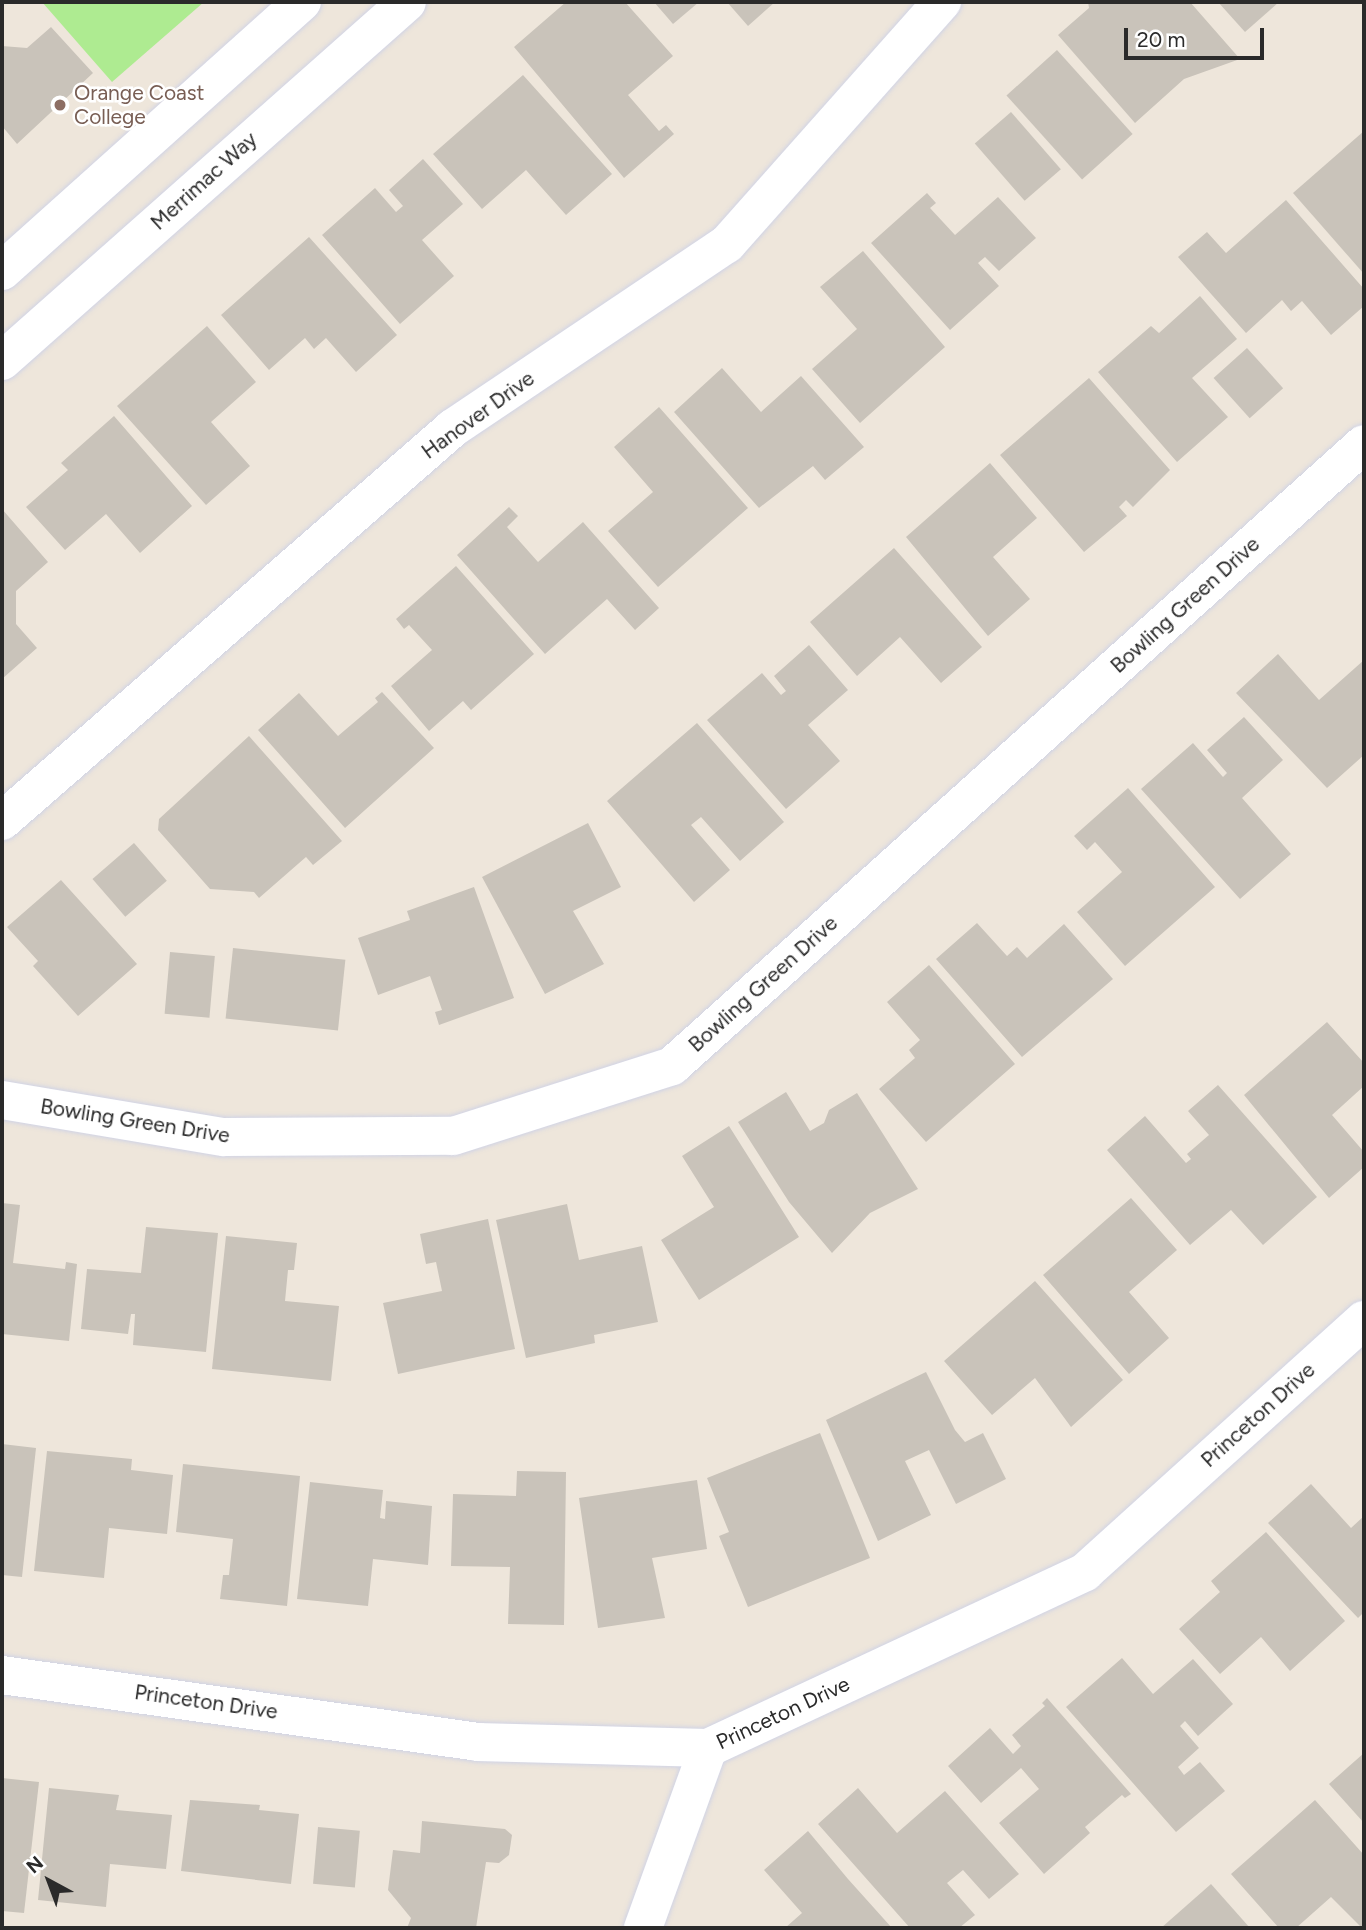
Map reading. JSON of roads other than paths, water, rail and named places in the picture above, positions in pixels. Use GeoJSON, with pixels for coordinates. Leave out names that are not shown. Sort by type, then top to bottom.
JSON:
{"type":"FeatureCollection","features":[{"type":"Feature","properties":{"kind":"street"},"geometry":{"type":"LineString","coordinates":[[2,271],[302,2]]}},
{"type":"Feature","properties":{"kind":"street","name":"Merrimac Way"},"geometry":{"type":"LineString","coordinates":[[2,361],[407,2]]}},
{"type":"Feature","properties":{"kind":"street","name":"Hanover Drive"},"geometry":{"type":"LineString","coordinates":[[2,821],[453,428],[727,244],[942,2]]}},
{"type":"Feature","properties":{"kind":"street","name":"Bowling Green Drive"},"geometry":{"type":"LineString","coordinates":[[2,1100],[225,1137],[453,1136],[672,1066],[1364,444]]}},
{"type":"Feature","properties":{"kind":"street","name":"Princeton Drive"},"geometry":{"type":"LineString","coordinates":[[2,1675],[477,1742],[708,1748],[1085,1572],[1364,1320]]}},
{"type":"Feature","properties":{"kind":"street"},"geometry":{"type":"LineString","coordinates":[[643,1928],[708,1748]]}},
{"type":"Feature","properties":{"kind":"place","name":"Orange Coast College"},"geometry":{"type":"Point","coordinates":[60,105]}}]}
